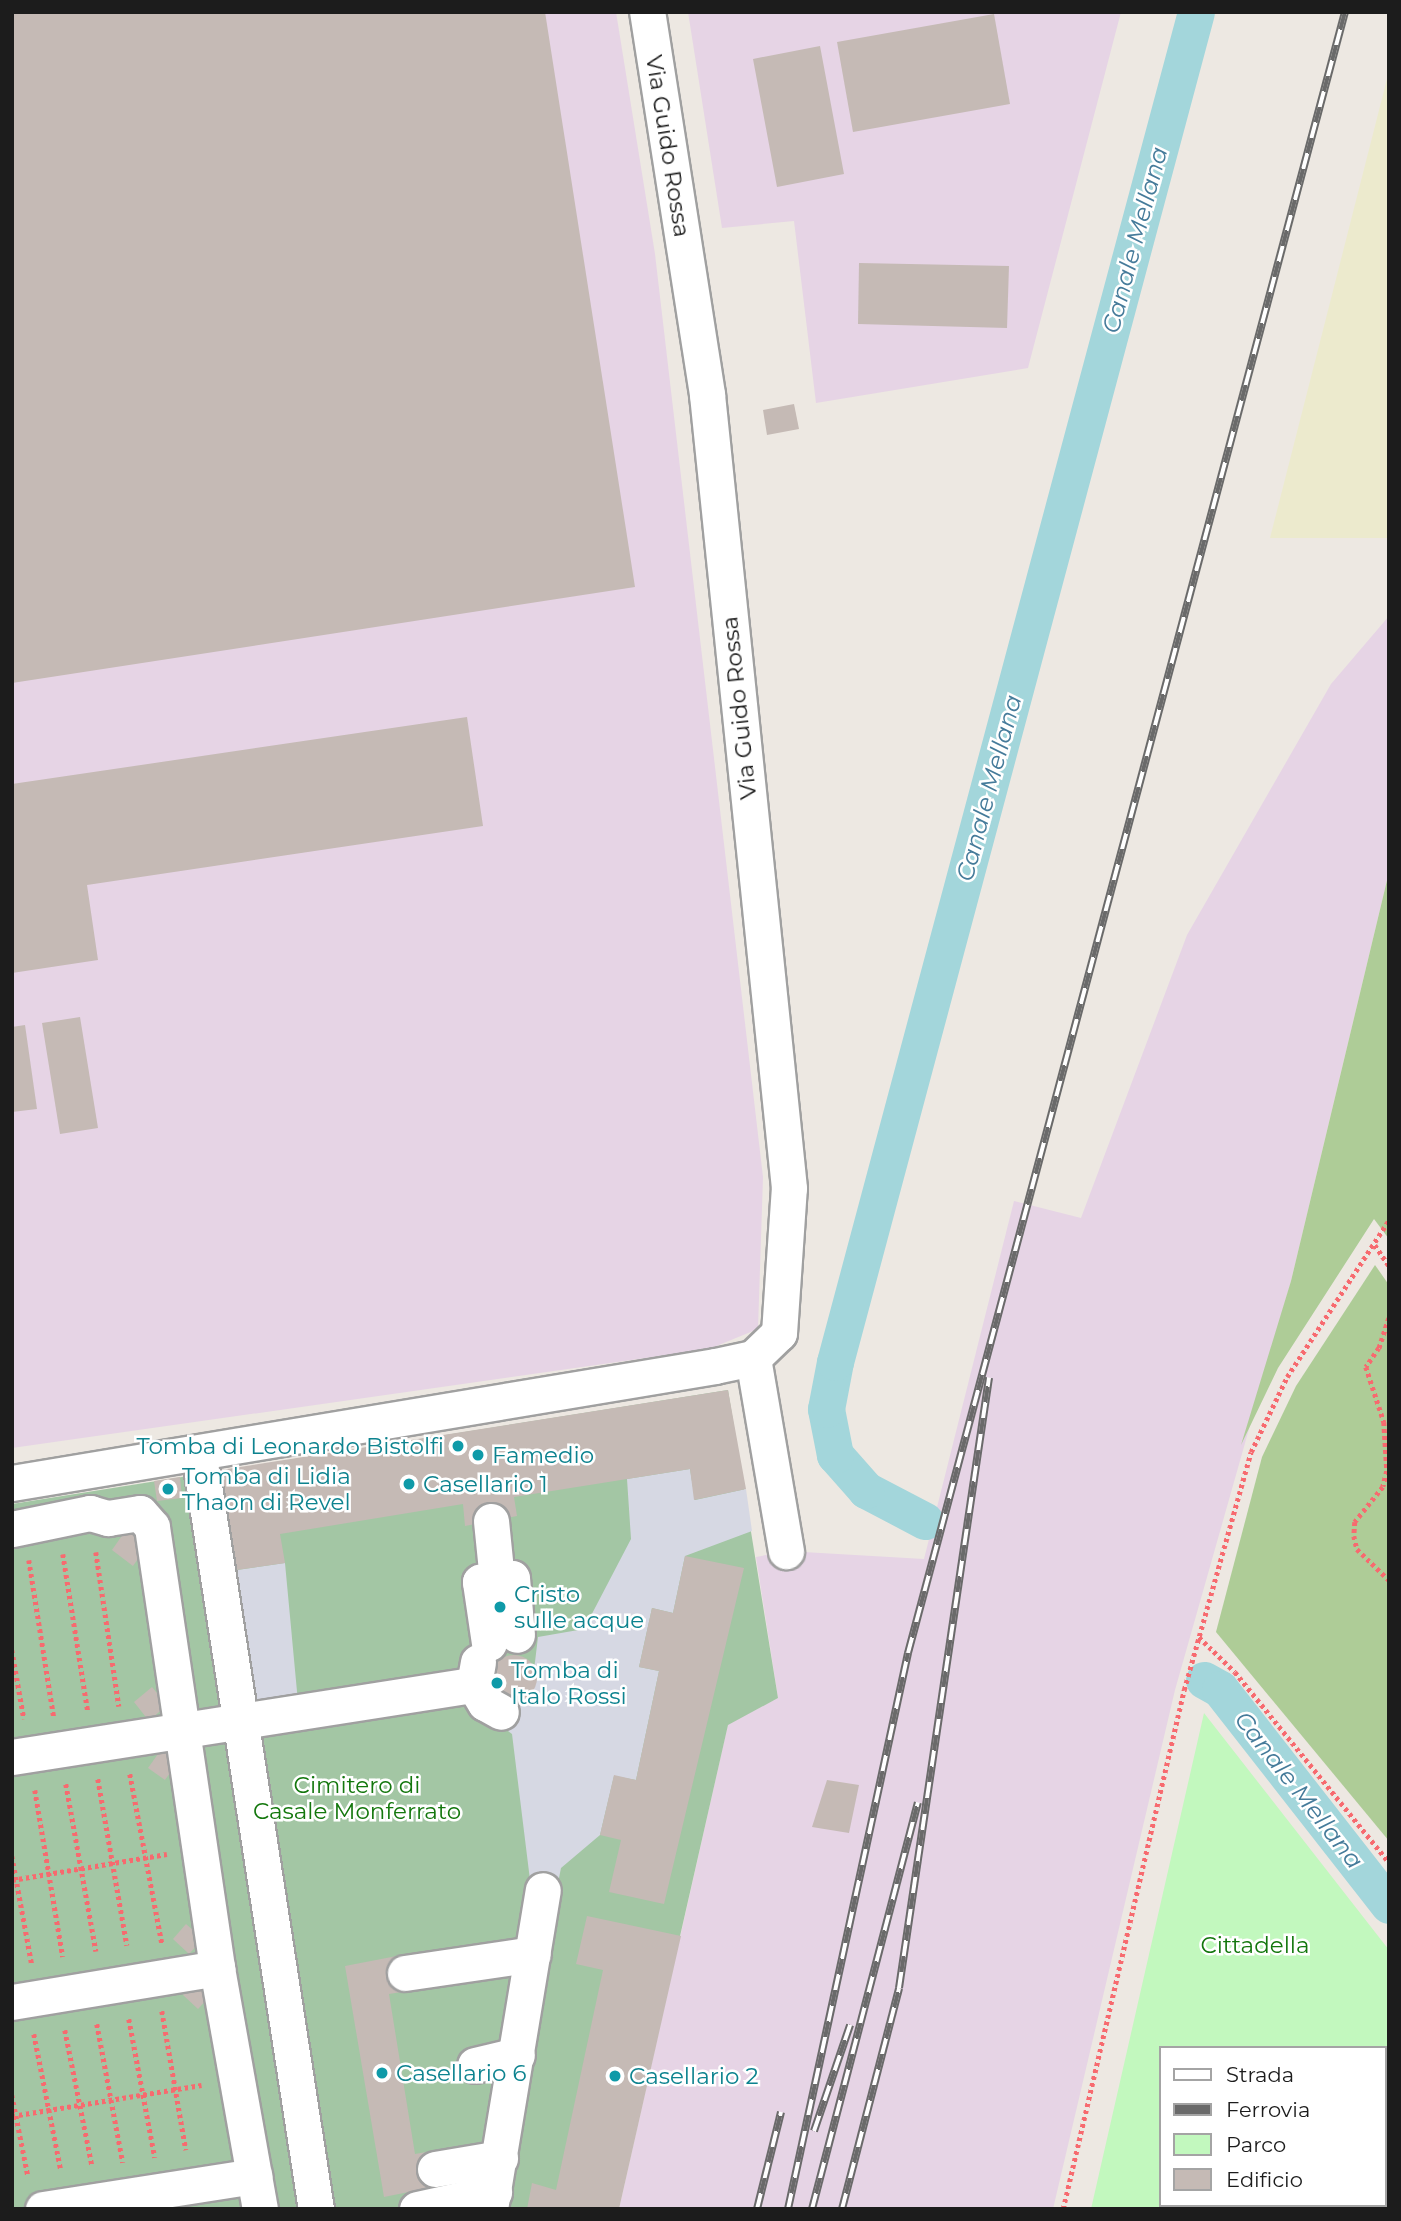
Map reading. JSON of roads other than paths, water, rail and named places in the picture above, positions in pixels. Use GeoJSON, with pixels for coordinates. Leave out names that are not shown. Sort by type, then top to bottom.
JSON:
{"type":"FeatureCollection","features":[{"type":"Feature","properties":{"kind":"street","name":"Via Guido Rossa"},"geometry":{"type":"LineString","coordinates":[[647,12],[707,394],[789,1188],[779,1333],[753,1358]]}},
{"type":"Feature","properties":{"kind":"street"},"geometry":{"type":"LineString","coordinates":[[12,1483],[753,1358],[786,1550]]}},
{"type":"Feature","properties":{"kind":"street"},"geometry":{"type":"LineString","coordinates":[[202,1473],[316,2209]]}},
{"type":"Feature","properties":{"kind":"street"},"geometry":{"type":"LineString","coordinates":[[18,1528],[74,1517],[108,1518],[140,1513],[152,1527],[218,1968],[257,2192],[103,2195]]}},
{"type":"Feature","properties":{"kind":"street"},"geometry":{"type":"LineString","coordinates":[[491,1521],[497,1580],[480,1581],[514,1642],[480,1654],[474,1685],[485,1703],[501,1712]]}},
{"type":"Feature","properties":{"kind":"street"},"geometry":{"type":"LineString","coordinates":[[63,1749],[474,1685]]}},
{"type":"Feature","properties":{"kind":"street"},"geometry":{"type":"LineString","coordinates":[[495,2186],[543,1890]]}},
{"type":"Feature","properties":{"kind":"street"},"geometry":{"type":"LineString","coordinates":[[405,1973],[533,1954]]}},
{"type":"Feature","properties":{"kind":"street"},"geometry":{"type":"LineString","coordinates":[[89,1989],[218,1968]]}},
{"type":"Feature","properties":{"kind":"street"},"geometry":{"type":"LineString","coordinates":[[475,2065],[517,2055]]}},
{"type":"Feature","properties":{"kind":"street"},"geometry":{"type":"LineString","coordinates":[[435,2169],[495,2186]]}},
{"type":"Feature","properties":{"kind":"street"},"geometry":{"type":"LineString","coordinates":[[416,2209],[495,2186]]}},
{"type":"Feature","properties":{"kind":"waterway","name":"Canale Mellana"},"geometry":{"type":"LineString","coordinates":[[925,1521],[866,1490],[835,1455],[826,1409],[835,1362],[1196,12]]}},
{"type":"Feature","properties":{"kind":"waterway","name":"Canale Mellana"},"geometry":{"type":"LineString","coordinates":[[1204,1680],[1220,1689],[1389,1905]]}},
{"type":"Feature","properties":{"kind":"railway"},"geometry":{"type":"LineString","coordinates":[[788,2209],[908,1653],[1345,12]]}},
{"type":"Feature","properties":{"kind":"railway"},"geometry":{"type":"LineString","coordinates":[[842,2209],[899,1988],[989,1378]]}},
{"type":"Feature","properties":{"kind":"railway"},"geometry":{"type":"LineString","coordinates":[[812,2209],[918,1803]]}},
{"type":"Feature","properties":{"kind":"railway"},"geometry":{"type":"LineString","coordinates":[[814,2131],[850,2025]]}},
{"type":"Feature","properties":{"kind":"railway"},"geometry":{"type":"LineString","coordinates":[[757,2209],[781,2112]]}},
{"type":"Feature","properties":{"kind":"place","name":"Tomba di Leonardo Bistolfi"},"geometry":{"type":"Point","coordinates":[458,1446]}},
{"type":"Feature","properties":{"kind":"place","name":"Famedio"},"geometry":{"type":"Point","coordinates":[478,1455]}},
{"type":"Feature","properties":{"kind":"place","name":"Casellario 1"},"geometry":{"type":"Point","coordinates":[409,1484]}},
{"type":"Feature","properties":{"kind":"place","name":"Tomba di Lidia Thaon di Revel"},"geometry":{"type":"Point","coordinates":[168,1489]}},
{"type":"Feature","properties":{"kind":"place","name":"Cristo sulle acque"},"geometry":{"type":"Point","coordinates":[500,1607]}},
{"type":"Feature","properties":{"kind":"place","name":"Tomba di Italo Rossi"},"geometry":{"type":"Point","coordinates":[497,1683]}},
{"type":"Feature","properties":{"kind":"place","name":"Casellario 6"},"geometry":{"type":"Point","coordinates":[382,2073]}},
{"type":"Feature","properties":{"kind":"place","name":"Casellario 2"},"geometry":{"type":"Point","coordinates":[615,2076]}},
{"type":"Feature","properties":{"kind":"park label","name":"Cimitero di Casale Monferrato"},"geometry":{"type":"Point","coordinates":[357,1798]}},
{"type":"Feature","properties":{"kind":"park label","name":"Cittadella"},"geometry":{"type":"Point","coordinates":[1255,1945]}}]}
